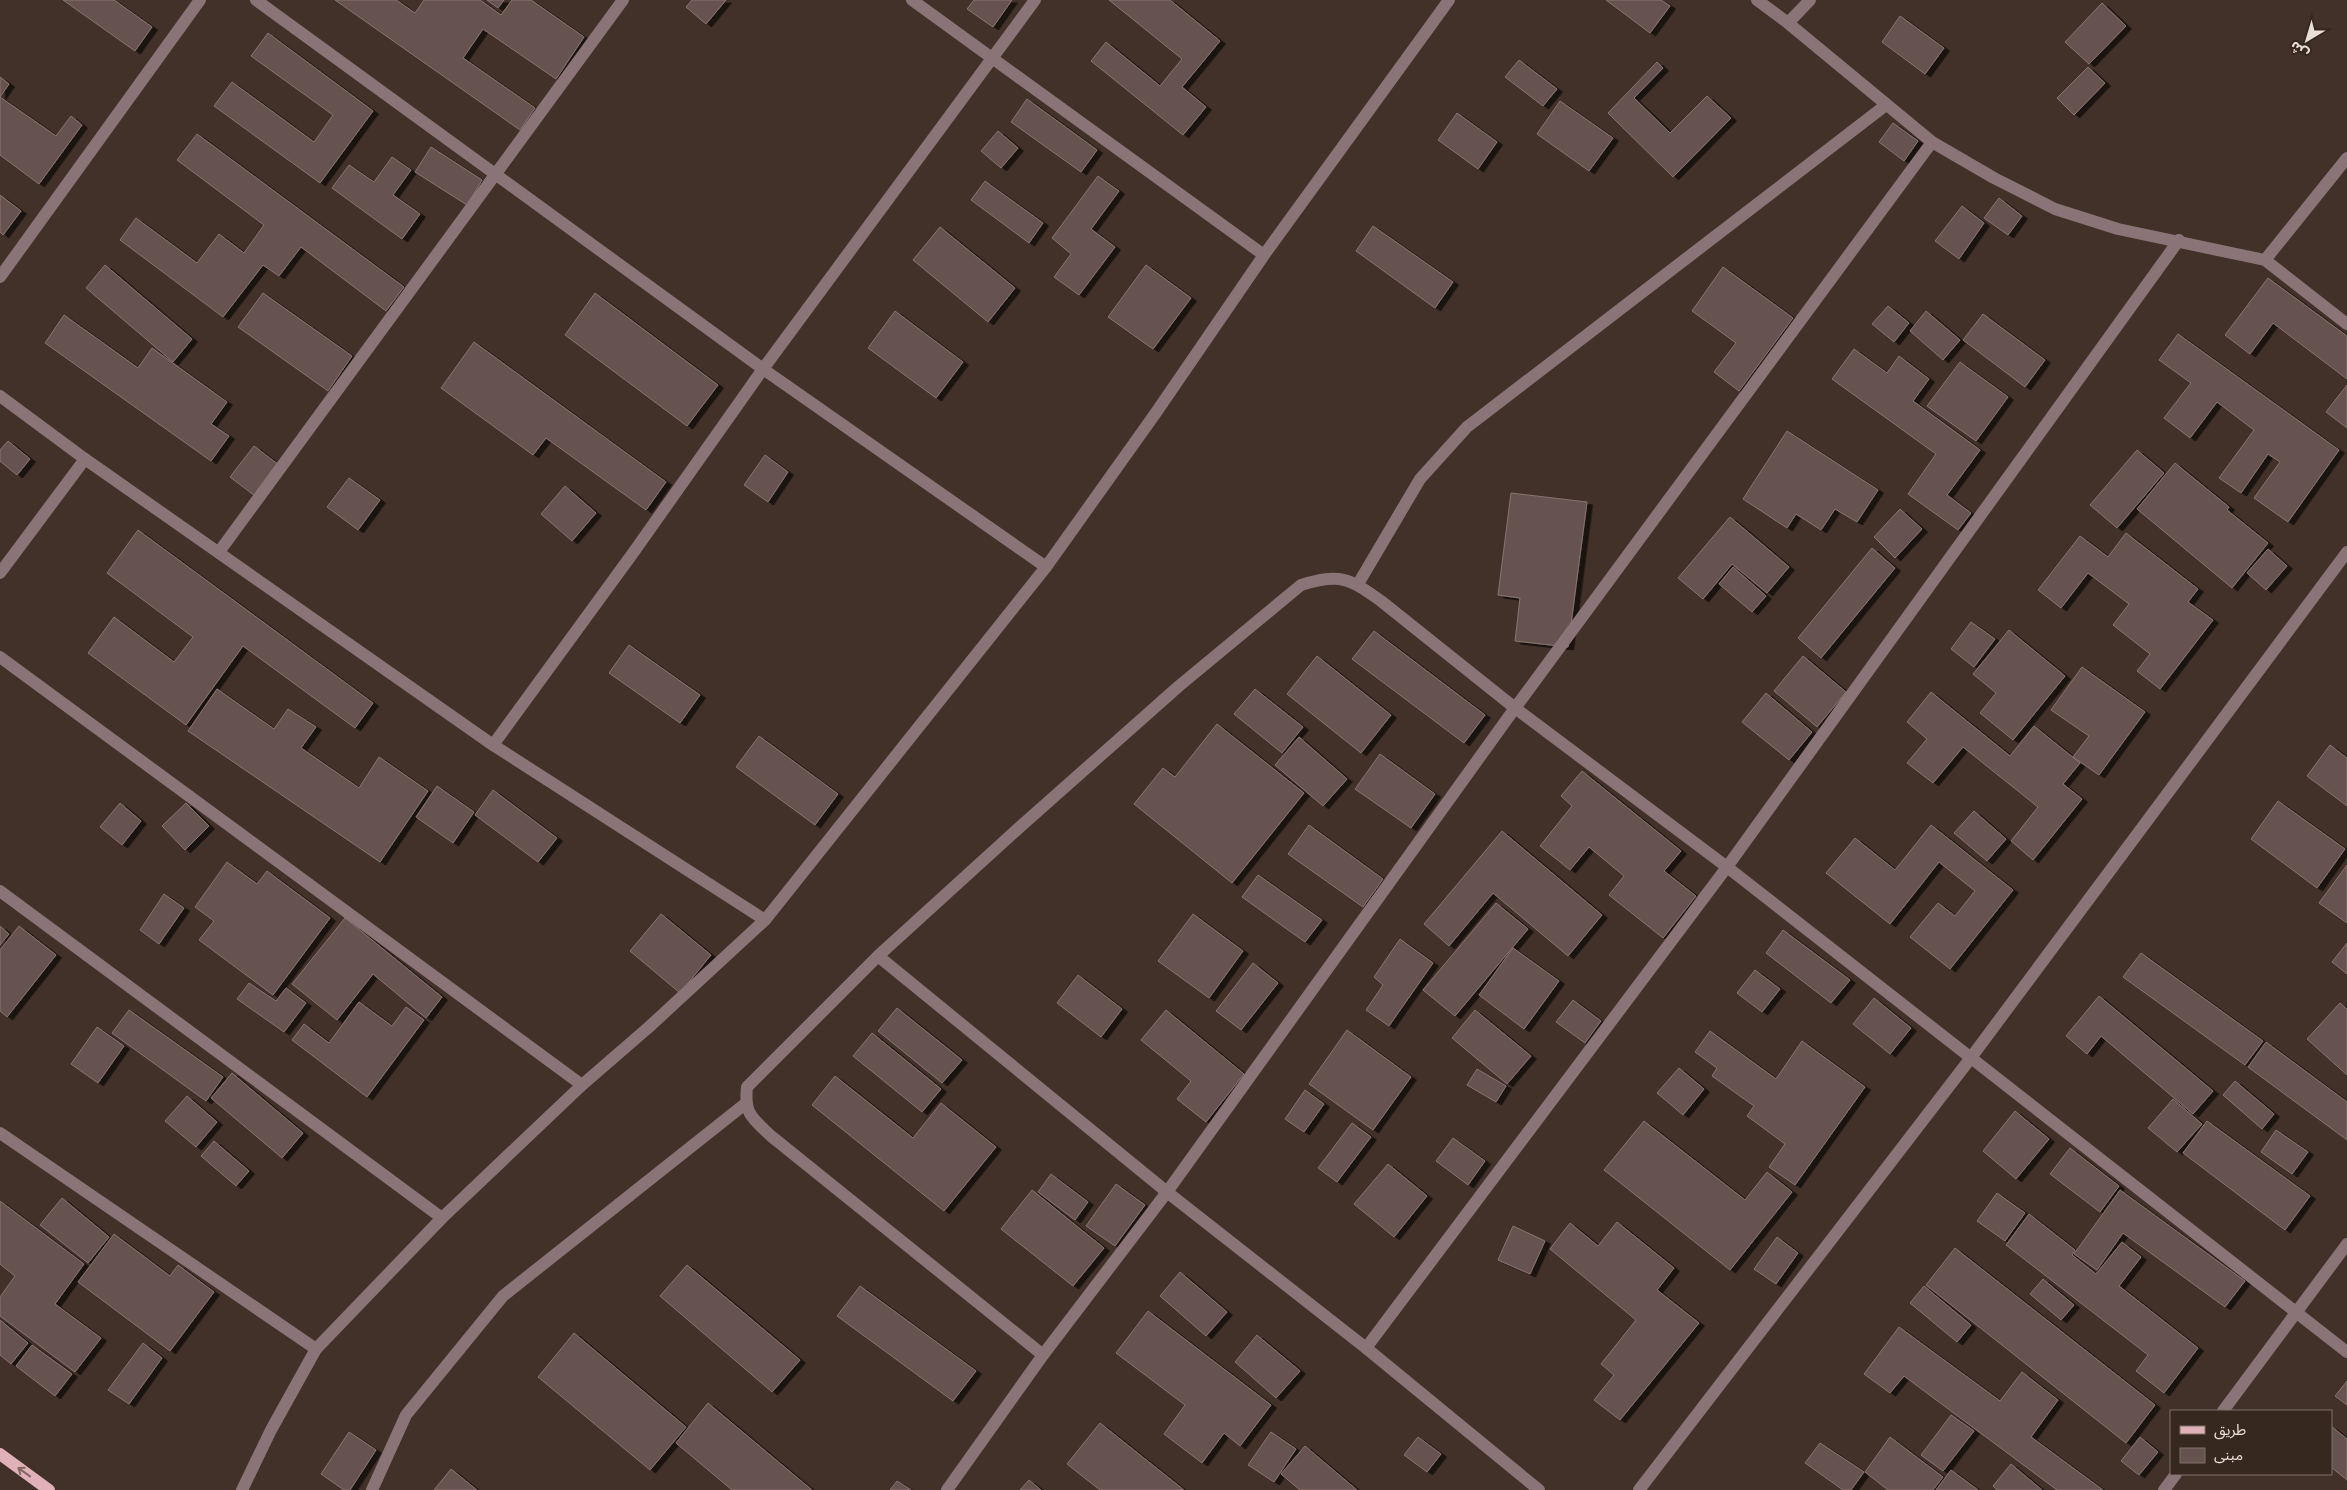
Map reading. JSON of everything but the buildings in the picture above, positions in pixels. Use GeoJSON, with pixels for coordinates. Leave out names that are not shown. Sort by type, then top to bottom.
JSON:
{"type":"FeatureCollection","features":[{"type":"Feature","properties":{"kind":"main road"},"geometry":{"type":"LineString","coordinates":[[0,1454],[49,1490]]}},
{"type":"Feature","properties":{"kind":"street"},"geometry":{"type":"LineString","coordinates":[[0,277],[200,0]]}},
{"type":"Feature","properties":{"kind":"street"},"geometry":{"type":"LineString","coordinates":[[256,0],[495,176],[763,369],[1046,567]]}},
{"type":"Feature","properties":{"kind":"street"},"geometry":{"type":"LineString","coordinates":[[218,552],[623,0]]}},
{"type":"Feature","properties":{"kind":"street"},"geometry":{"type":"LineString","coordinates":[[912,0],[1264,254]]}},
{"type":"Feature","properties":{"kind":"street"},"geometry":{"type":"LineString","coordinates":[[492,746],[633,553],[763,369],[1035,0]]}},
{"type":"Feature","properties":{"kind":"street"},"geometry":{"type":"LineString","coordinates":[[242,1490],[271,1430],[316,1349],[442,1218],[582,1085],[649,1027],[765,920],[1046,567],[1155,414],[1264,254],[1449,0]]}},
{"type":"Feature","properties":{"kind":"street"},"geometry":{"type":"LineString","coordinates":[[1757,0],[1788,23],[1932,142],[2055,210],[2118,228],[2265,260],[2347,324]]}},
{"type":"Feature","properties":{"kind":"street"},"geometry":{"type":"LineString","coordinates":[[1788,23],[1810,0]]}},
{"type":"Feature","properties":{"kind":"street"},"geometry":{"type":"LineString","coordinates":[[1358,584],[1420,479],[1467,427],[1886,104]]}},
{"type":"Feature","properties":{"kind":"street"},"geometry":{"type":"LineString","coordinates":[[947,1490],[1043,1355],[1167,1192],[1515,708],[1932,142]]}},
{"type":"Feature","properties":{"kind":"street"},"geometry":{"type":"LineString","coordinates":[[2265,260],[2347,158]]}},
{"type":"Feature","properties":{"kind":"street"},"geometry":{"type":"LineString","coordinates":[[1366,1348],[1727,867],[2179,240]]}},
{"type":"Feature","properties":{"kind":"street"},"geometry":{"type":"LineString","coordinates":[[0,396],[85,459],[492,746],[765,920]]}},
{"type":"Feature","properties":{"kind":"street"},"geometry":{"type":"LineString","coordinates":[[0,573],[85,459]]}},
{"type":"Feature","properties":{"kind":"street"},"geometry":{"type":"LineString","coordinates":[[1639,1490],[1970,1059],[2347,552]]}},
{"type":"Feature","properties":{"kind":"street"},"geometry":{"type":"LineString","coordinates":[[1043,1355],[771,1136],[755,1120],[746,1104],[747,1087],[878,956],[1179,686],[1301,585],[1321,579],[1339,578],[1358,584],[1515,708],[1727,867],[1970,1059],[2347,1352]]}},
{"type":"Feature","properties":{"kind":"street"},"geometry":{"type":"LineString","coordinates":[[0,656],[582,1085]]}},
{"type":"Feature","properties":{"kind":"street"},"geometry":{"type":"LineString","coordinates":[[0,891],[442,1218]]}},
{"type":"Feature","properties":{"kind":"street"},"geometry":{"type":"LineString","coordinates":[[878,956],[1167,1192],[1366,1348],[1539,1490]]}},
{"type":"Feature","properties":{"kind":"street"},"geometry":{"type":"LineString","coordinates":[[372,1490],[406,1415],[503,1296],[746,1104]]}},
{"type":"Feature","properties":{"kind":"street"},"geometry":{"type":"LineString","coordinates":[[0,1132],[316,1349]]}},
{"type":"Feature","properties":{"kind":"street"},"geometry":{"type":"LineString","coordinates":[[2224,1410],[2347,1244]]}},
{"type":"Feature","properties":{"kind":"street"},"geometry":{"type":"LineString","coordinates":[[2164,1490],[2175,1475]]}}]}
